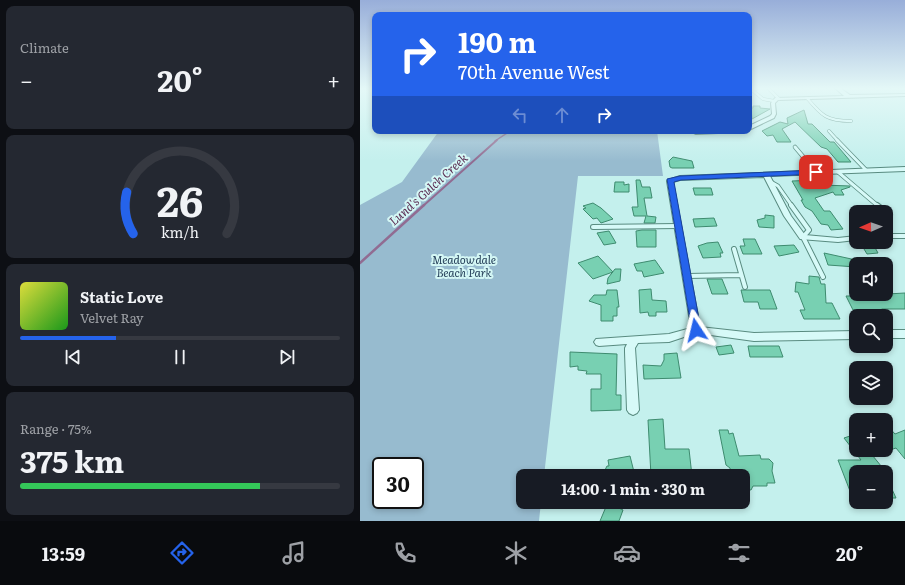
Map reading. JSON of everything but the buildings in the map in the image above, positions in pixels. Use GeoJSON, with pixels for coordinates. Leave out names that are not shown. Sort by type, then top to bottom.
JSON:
{"type":"FeatureCollection","features":[{"type":"Feature","properties":{"kind":"street"},"geometry":{"type":"LineString","coordinates":[[752,127],[772,117],[774,112]]}},
{"type":"Feature","properties":{"kind":"street"},"geometry":{"type":"LineString","coordinates":[[696,330],[670,181],[680,178],[905,169]]}},
{"type":"Feature","properties":{"kind":"street"},"geometry":{"type":"LineString","coordinates":[[766,175],[788,216],[803,237],[838,240],[849,239]]}},
{"type":"Feature","properties":{"kind":"street"},"geometry":{"type":"LineString","coordinates":[[893,236],[905,236]]}},
{"type":"Feature","properties":{"kind":"street"},"geometry":{"type":"LineString","coordinates":[[599,342],[669,338],[696,330],[754,337],[849,335]]}},
{"type":"Feature","properties":{"kind":"street"},"geometry":{"type":"LineString","coordinates":[[893,334],[905,334]]}},
{"type":"Feature","properties":{"kind":"street"},"geometry":{"type":"LineString","coordinates":[[633,410],[630,348],[635,340]]}},
{"type":"Feature","properties":{"kind":"lane"},"geometry":{"type":"LineString","coordinates":[[819,112],[824,118],[832,121],[851,121]]}},
{"type":"Feature","properties":{"kind":"lane"},"geometry":{"type":"LineString","coordinates":[[829,131],[866,170]]}},
{"type":"Feature","properties":{"kind":"lane"},"geometry":{"type":"LineString","coordinates":[[795,147],[816,172]]}},
{"type":"Feature","properties":{"kind":"lane"},"geometry":{"type":"LineString","coordinates":[[838,172],[850,186],[864,193],[878,205]]}},
{"type":"Feature","properties":{"kind":"lane"},"geometry":{"type":"LineString","coordinates":[[593,227],[678,226]]}},
{"type":"Feature","properties":{"kind":"lane"},"geometry":{"type":"LineString","coordinates":[[803,237],[823,277]]}},
{"type":"Feature","properties":{"kind":"lane"},"geometry":{"type":"LineString","coordinates":[[734,249],[745,287]]}},
{"type":"Feature","properties":{"kind":"lane"},"geometry":{"type":"LineString","coordinates":[[686,276],[741,275]]}},
{"type":"Feature","properties":{"kind":"green space","name":"Meadowdale Beach Park"},"geometry":{"type":"Polygon","coordinates":[[[437,134],[657,134],[663,176],[578,176],[545,469],[516,469],[516,509],[540,509],[539,521],[360,521],[360,205],[402,182],[437,134]]]}},
{"type":"Feature","properties":{"kind":"waterway","name":"Lund's Gulch Creek"},"geometry":{"type":"LineString","coordinates":[[495,141],[506,134]]}},
{"type":"Feature","properties":{"kind":"waterway","name":"Lund's Gulch Creek"},"geometry":{"type":"LineString","coordinates":[[423,206],[497,140]]}},
{"type":"Feature","properties":{"kind":"waterway","name":"Lund's Gulch Creek"},"geometry":{"type":"LineString","coordinates":[[360,263],[424,205]]}},
{"type":"Feature","properties":{"kind":"route"},"geometry":{"type":"LineString","coordinates":[[696,330],[670,181],[680,178],[816,172]]}}]}
